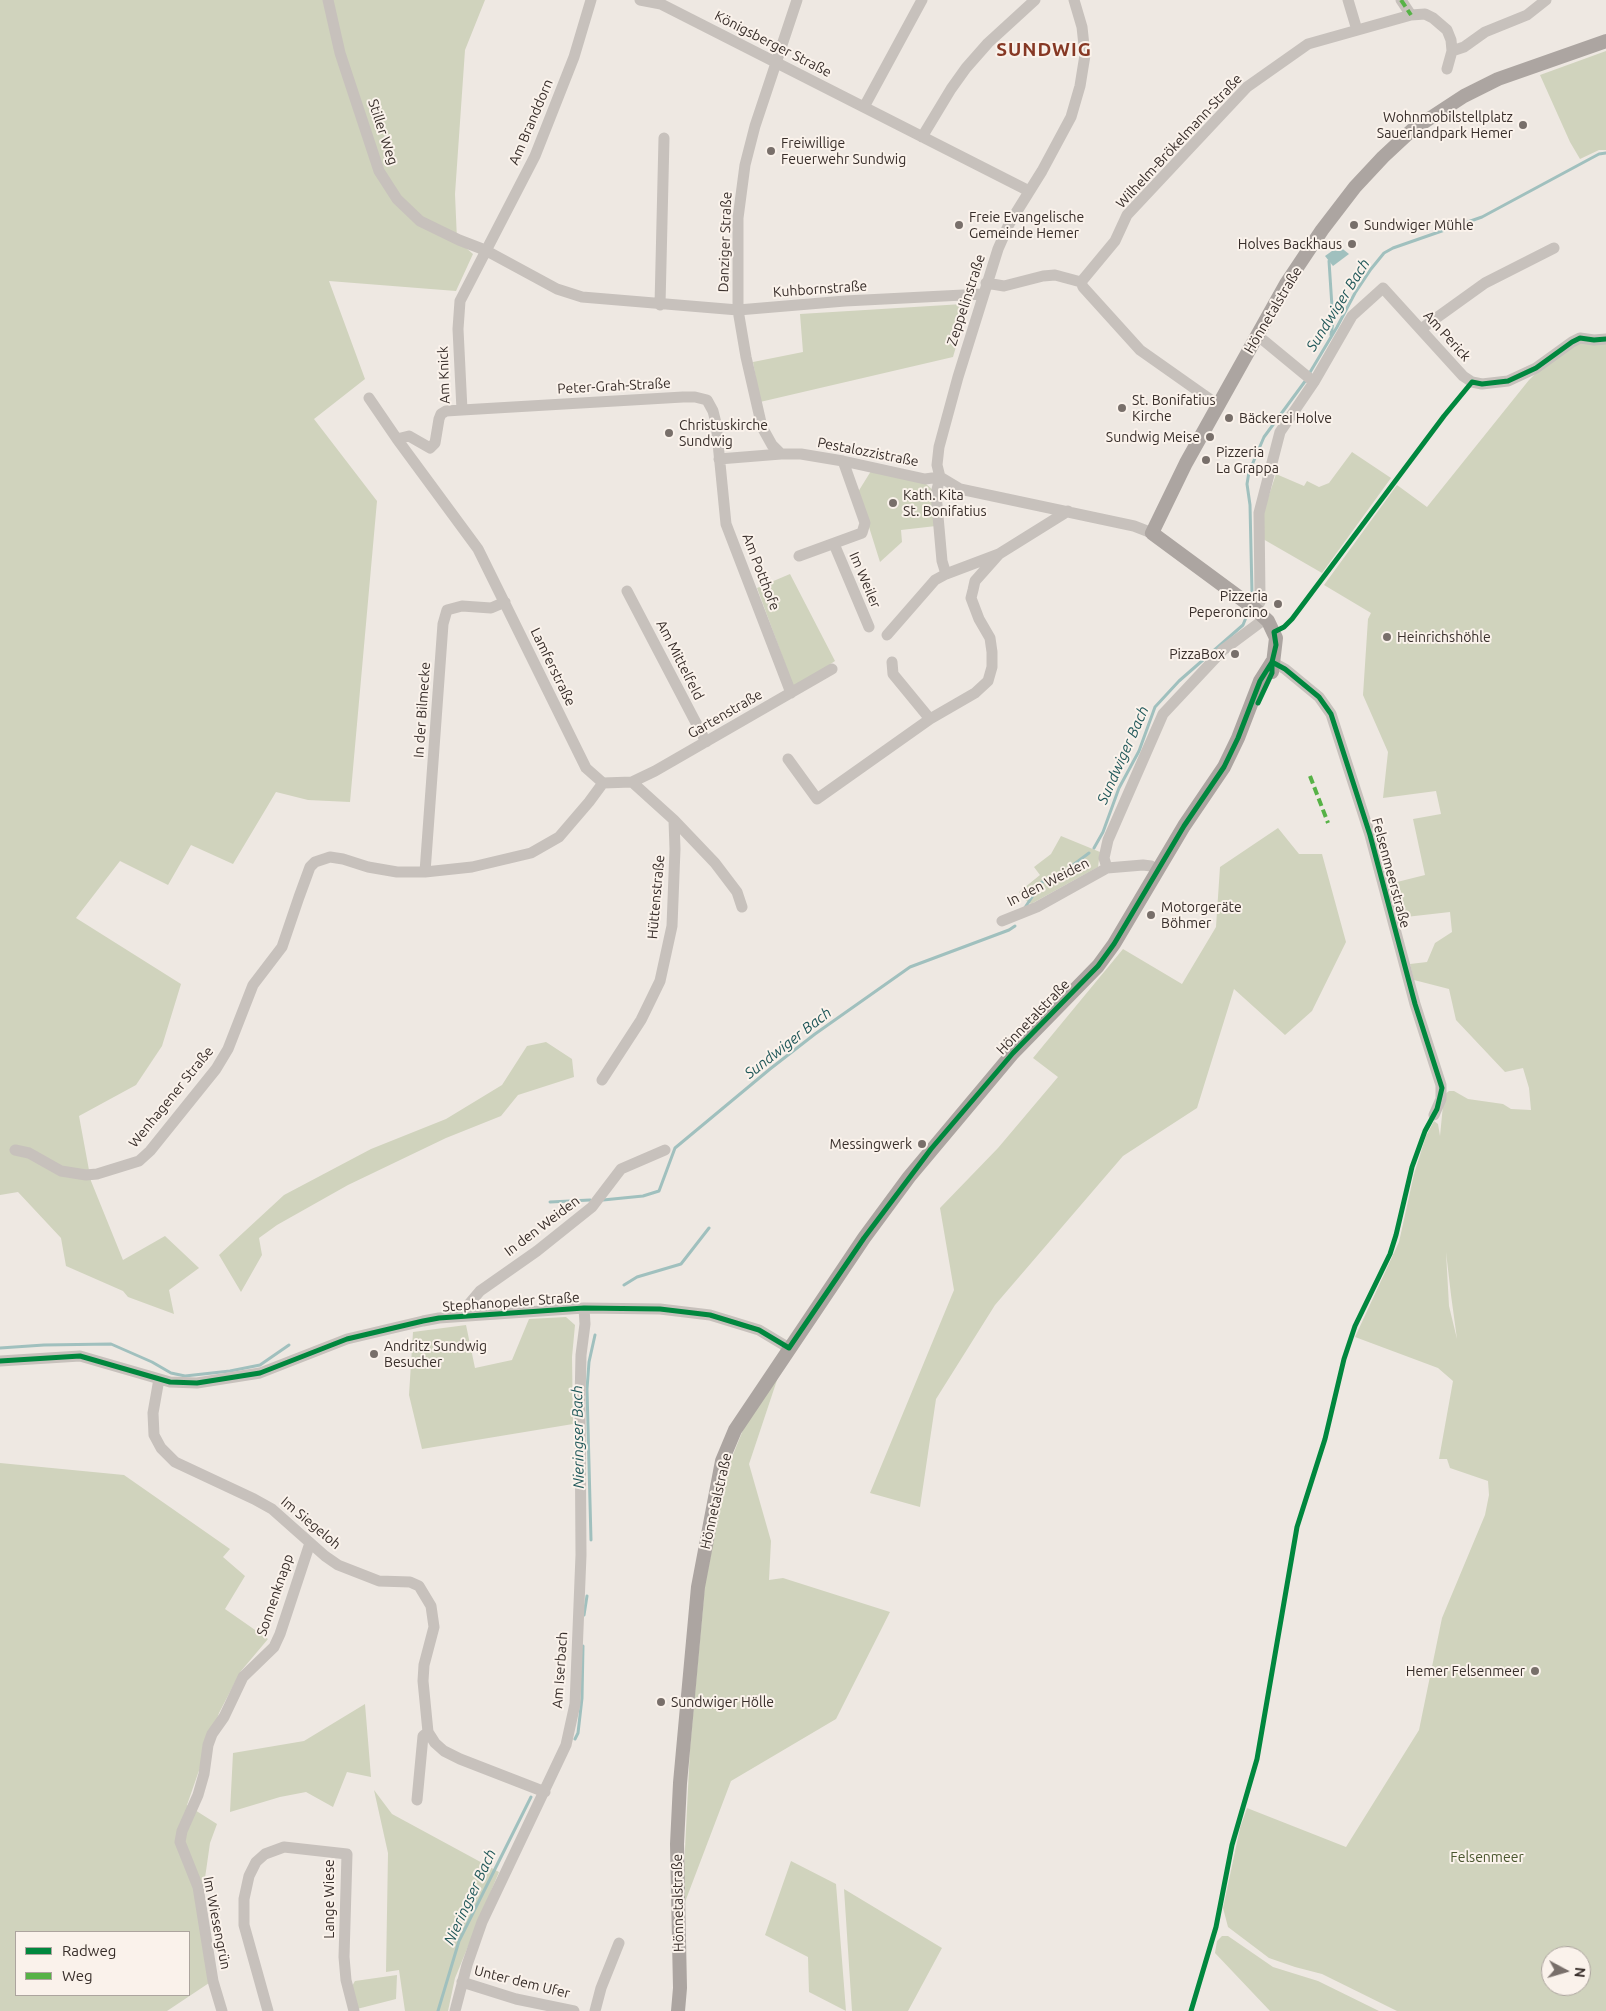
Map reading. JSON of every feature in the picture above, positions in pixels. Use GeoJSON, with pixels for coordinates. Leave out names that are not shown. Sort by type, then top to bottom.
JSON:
{"type":"FeatureCollection","features":[{"type":"Feature","properties":{"kind":"main road","name":"Hönnetalstraße"},"geometry":{"type":"LineString","coordinates":[[1152,533],[1186,463],[1286,284],[1322,230],[1383,156],[1412,130],[1464,96],[1498,79],[1606,41]]}},
{"type":"Feature","properties":{"kind":"main road"},"geometry":{"type":"LineString","coordinates":[[1152,533],[1260,614]]}},
{"type":"Feature","properties":{"kind":"main road","name":"Hönnetalstraße"},"geometry":{"type":"LineString","coordinates":[[678,2011],[680,1988],[677,1835],[680,1783],[698,1587],[722,1461],[735,1430],[789,1348],[864,1238],[931,1149],[1013,1053],[1098,966],[1224,767],[1268,685],[1272,673],[1276,638],[1271,626],[1260,614]]}},
{"type":"Feature","properties":{"kind":"street","name":"Stiller Weg"},"geometry":{"type":"LineString","coordinates":[[328,0],[340,53],[379,171],[397,198],[420,221],[459,240],[486,250]]}},
{"type":"Feature","properties":{"kind":"street","name":"Am Branddorn"},"geometry":{"type":"LineString","coordinates":[[486,250],[535,156],[574,57],[591,0]]}},
{"type":"Feature","properties":{"kind":"street","name":"Königsberger Straße"},"geometry":{"type":"LineString","coordinates":[[640,0],[661,4],[1029,191]]}},
{"type":"Feature","properties":{"kind":"street","name":"Danziger Straße"},"geometry":{"type":"LineString","coordinates":[[781,454],[772,445],[762,427],[738,310],[738,218],[740,191],[755,126],[797,0]]}},
{"type":"Feature","properties":{"kind":"street"},"geometry":{"type":"LineString","coordinates":[[864,107],[922,0]]}},
{"type":"Feature","properties":{"kind":"street"},"geometry":{"type":"LineString","coordinates":[[922,137],[966,68],[988,42],[1035,0]]}},
{"type":"Feature","properties":{"kind":"street","name":"Zeppelinstraße"},"geometry":{"type":"LineString","coordinates":[[940,478],[937,465],[939,447],[986,282],[1009,224],[1060,140],[1084,88],[1085,55],[1082,28],[1074,0]]}},
{"type":"Feature","properties":{"kind":"street"},"geometry":{"type":"LineString","coordinates":[[1348,0],[1357,30]]}},
{"type":"Feature","properties":{"kind":"street"},"geometry":{"type":"LineString","coordinates":[[1401,0],[1411,15]]}},
{"type":"Feature","properties":{"kind":"street"},"geometry":{"type":"LineString","coordinates":[[1447,69],[1452,51],[1464,47],[1485,32],[1527,15],[1546,0]]}},
{"type":"Feature","properties":{"kind":"street","name":"Wilhelm-Brökelmann-Straße"},"geometry":{"type":"LineString","coordinates":[[1081,282],[1115,241],[1127,215],[1247,87],[1308,44],[1411,15],[1425,14],[1447,30],[1451,40],[1452,51]]}},
{"type":"Feature","properties":{"kind":"street"},"geometry":{"type":"LineString","coordinates":[[660,305],[664,138]]}},
{"type":"Feature","properties":{"kind":"street"},"geometry":{"type":"LineString","coordinates":[[1421,329],[1484,283],[1554,248]]}},
{"type":"Feature","properties":{"kind":"street","name":"Kuhbornstraße"},"geometry":{"type":"LineString","coordinates":[[486,250],[567,293],[582,297],[660,305],[738,310],[846,301],[983,294]]}},
{"type":"Feature","properties":{"kind":"street","name":"Am Knick"},"geometry":{"type":"LineString","coordinates":[[397,439],[409,436],[430,448],[436,443],[441,414],[446,411],[462,410],[458,329],[460,301],[486,250]]}},
{"type":"Feature","properties":{"kind":"street"},"geometry":{"type":"LineString","coordinates":[[986,282],[1004,286],[1042,276],[1055,275],[1081,282],[1083,287],[1140,350],[1218,405]]}},
{"type":"Feature","properties":{"kind":"street","name":"Am Perick"},"geometry":{"type":"LineString","coordinates":[[1309,379],[1352,316],[1383,288],[1463,376],[1472,382],[1482,384],[1508,381],[1522,376],[1580,338],[1606,339]]}},
{"type":"Feature","properties":{"kind":"street"},"geometry":{"type":"LineString","coordinates":[[1257,336],[1284,356],[1309,379],[1284,426],[1275,449],[1272,470],[1259,513],[1260,614]]}},
{"type":"Feature","properties":{"kind":"street","name":"Peter-Grah-Straße"},"geometry":{"type":"LineString","coordinates":[[462,410],[695,397],[706,400],[713,411],[716,422],[719,459]]}},
{"type":"Feature","properties":{"kind":"street","name":"Lamferstraße"},"geometry":{"type":"LineString","coordinates":[[369,398],[478,549],[586,768],[603,783]]}},
{"type":"Feature","properties":{"kind":"street","name":"Pestalozzistraße"},"geometry":{"type":"LineString","coordinates":[[719,459],[801,454],[843,461],[925,479],[940,478],[960,489],[1134,526],[1152,533]]}},
{"type":"Feature","properties":{"kind":"street","name":"Am Potthofe"},"geometry":{"type":"LineString","coordinates":[[719,459],[726,524],[792,693]]}},
{"type":"Feature","properties":{"kind":"street","name":"Im Weiler"},"geometry":{"type":"LineString","coordinates":[[799,556],[862,532],[865,522],[843,461]]}},
{"type":"Feature","properties":{"kind":"street"},"geometry":{"type":"LineString","coordinates":[[940,478],[936,494],[942,562],[946,574]]}},
{"type":"Feature","properties":{"kind":"street"},"geometry":{"type":"LineString","coordinates":[[887,635],[936,580],[946,574],[999,554],[1068,511]]}},
{"type":"Feature","properties":{"kind":"street","name":"Im Weiler"},"geometry":{"type":"LineString","coordinates":[[834,544],[870,627]]}},
{"type":"Feature","properties":{"kind":"street"},"geometry":{"type":"LineString","coordinates":[[788,759],[817,799],[930,719],[975,693],[988,681],[992,667],[990,638],[971,598],[975,581],[999,554]]}},
{"type":"Feature","properties":{"kind":"street","name":"Am Mittelfeld"},"geometry":{"type":"LineString","coordinates":[[627,591],[706,742]]}},
{"type":"Feature","properties":{"kind":"street","name":"In der Bilmecke"},"geometry":{"type":"LineString","coordinates":[[425,872],[443,624],[447,610],[462,606],[490,608],[505,602]]}},
{"type":"Feature","properties":{"kind":"street","name":"In den Weiden"},"geometry":{"type":"LineString","coordinates":[[1107,868],[1104,858],[1108,840],[1163,714],[1260,614]]}},
{"type":"Feature","properties":{"kind":"street"},"geometry":{"type":"LineString","coordinates":[[892,662],[893,674],[930,719]]}},
{"type":"Feature","properties":{"kind":"street","name":"Felsenmeerstraße"},"geometry":{"type":"LineString","coordinates":[[1272,662],[1285,669],[1319,698],[1331,714],[1372,843],[1410,986],[1441,1085],[1441,1098],[1434,1115]]}},
{"type":"Feature","properties":{"kind":"street","name":"Gartenstraße"},"geometry":{"type":"LineString","coordinates":[[632,782],[706,742],[832,669]]}},
{"type":"Feature","properties":{"kind":"street"},"geometry":{"type":"LineString","coordinates":[[603,783],[632,782],[674,820],[715,863],[737,892],[742,907]]}},
{"type":"Feature","properties":{"kind":"street","name":"Wenhagener Straße"},"geometry":{"type":"LineString","coordinates":[[15,1150],[29,1154],[61,1171],[86,1175],[97,1174],[138,1161],[150,1151],[216,1069],[228,1049],[254,985],[282,947],[308,874],[315,862],[330,857],[397,872],[425,872],[472,867],[531,853],[558,836],[589,802],[603,783]]}},
{"type":"Feature","properties":{"kind":"street","name":"Hüttenstraße"},"geometry":{"type":"LineString","coordinates":[[602,1080],[641,1020],[660,981],[672,926],[675,849],[674,820]]}},
{"type":"Feature","properties":{"kind":"street","name":"In den Weiden"},"geometry":{"type":"LineString","coordinates":[[1002,921],[1037,907],[1107,868],[1143,865],[1151,866],[1158,871]]}},
{"type":"Feature","properties":{"kind":"street","name":"In den Weiden"},"geometry":{"type":"LineString","coordinates":[[470,1316],[469,1304],[480,1291],[537,1251],[592,1207],[621,1169],[665,1150]]}},
{"type":"Feature","properties":{"kind":"street","name":"Stephanopeler Straße"},"geometry":{"type":"LineString","coordinates":[[0,1361],[80,1356],[159,1379],[181,1383],[197,1383],[260,1373],[347,1339],[423,1321],[584,1308],[660,1309],[710,1315],[759,1330],[789,1348]]}},
{"type":"Feature","properties":{"kind":"street","name":"Am Iserbach"},"geometry":{"type":"LineString","coordinates":[[455,2011],[462,1982],[482,1922],[566,1745],[575,1704],[581,1555],[580,1355],[585,1324],[584,1308]]}},
{"type":"Feature","properties":{"kind":"street","name":"Im Siegeloh"},"geometry":{"type":"LineString","coordinates":[[159,1379],[153,1413],[154,1435],[161,1448],[175,1462],[272,1509],[338,1565],[379,1581],[410,1582],[419,1586],[432,1612],[434,1627],[424,1666],[423,1681],[428,1732]]}},
{"type":"Feature","properties":{"kind":"street","name":"Sonnenknapp"},"geometry":{"type":"LineString","coordinates":[[180,1842],[185,1823],[198,1795],[212,1734],[224,1717],[243,1677],[274,1647],[310,1543]]}},
{"type":"Feature","properties":{"kind":"street"},"geometry":{"type":"LineString","coordinates":[[417,1800],[423,1736],[428,1732],[444,1751],[545,1792]]}},
{"type":"Feature","properties":{"kind":"street","name":"Im Wiesengrün"},"geometry":{"type":"LineString","coordinates":[[180,1842],[198,1888],[213,1981],[222,2011]]}},
{"type":"Feature","properties":{"kind":"street","name":"Lange Wiese"},"geometry":{"type":"LineString","coordinates":[[268,2011],[244,1925],[244,1899],[249,1876],[256,1862],[276,1848],[284,1847],[346,1854],[344,1957],[346,1980],[354,2011]]}},
{"type":"Feature","properties":{"kind":"street"},"geometry":{"type":"LineString","coordinates":[[595,2011],[601,1988],[619,1943]]}},
{"type":"Feature","properties":{"kind":"street","name":"Unter dem Ufer"},"geometry":{"type":"LineString","coordinates":[[462,1982],[516,1999],[574,2011]]}},
{"type":"Feature","properties":{"kind":"green space"},"geometry":{"type":"Polygon","coordinates":[[[0,0],[485,0],[465,50],[455,194],[457,240],[473,254],[456,291],[329,281],[365,379],[314,419],[377,501],[350,802],[308,800],[276,792],[233,864],[191,845],[168,885],[120,861],[76,918],[181,984],[162,1046],[136,1085],[79,1116],[91,1181],[123,1260],[165,1236],[199,1268],[169,1290],[174,1314],[128,1297],[123,1291],[66,1266],[61,1238],[18,1192],[0,1195],[0,0]]]}},
{"type":"Feature","properties":{"kind":"green space"},"geometry":{"type":"Polygon","coordinates":[[[1606,51],[1606,150],[1599,150],[1580,159],[1570,142],[1540,75],[1606,51]]]}},
{"type":"Feature","properties":{"kind":"green space"},"geometry":{"type":"Polygon","coordinates":[[[963,304],[967,309],[953,357],[760,402],[753,362],[803,352],[800,314],[963,304]]]}},
{"type":"Feature","properties":{"kind":"green space","name":"Felsenmeer"},"geometry":{"type":"Polygon","coordinates":[[[1579,339],[1606,340],[1606,2011],[1397,2011],[1322,1974],[1269,1958],[1228,1927],[1223,1908],[1240,1828],[1247,1808],[1346,1847],[1419,1730],[1442,1618],[1485,1515],[1489,1495],[1488,1481],[1450,1468],[1447,1459],[1439,1459],[1453,1381],[1438,1368],[1355,1337],[1399,1242],[1414,1174],[1426,1136],[1434,1121],[1438,1124],[1440,1136],[1444,1095],[1449,1091],[1454,1091],[1468,1099],[1503,1104],[1511,1109],[1531,1110],[1529,1088],[1523,1068],[1505,1072],[1456,1020],[1449,989],[1414,980],[1410,964],[1427,962],[1435,943],[1452,932],[1450,912],[1397,918],[1389,884],[1425,875],[1413,819],[1441,814],[1436,791],[1383,798],[1388,752],[1363,695],[1368,619],[1371,613],[1324,585],[1397,485],[1427,507],[1529,380],[1544,365],[1579,339]],[[1446,1252],[1449,1306],[1457,1339],[1446,1252]]]}},
{"type":"Feature","properties":{"kind":"green space"},"geometry":{"type":"Polygon","coordinates":[[[1352,452],[1391,478],[1322,573],[1263,539],[1263,513],[1276,474],[1304,486],[1307,481],[1319,487],[1329,483],[1352,452]]]}},
{"type":"Feature","properties":{"kind":"green space"},"geometry":{"type":"Polygon","coordinates":[[[871,471],[925,483],[934,491],[936,526],[901,530],[902,542],[880,562],[858,492],[871,471]]]}},
{"type":"Feature","properties":{"kind":"green space"},"geometry":{"type":"Polygon","coordinates":[[[790,574],[835,661],[794,688],[757,588],[790,574]]]}},
{"type":"Feature","properties":{"kind":"green space"},"geometry":{"type":"Polygon","coordinates":[[[1278,828],[1299,854],[1322,854],[1346,942],[1312,1011],[1285,1035],[1234,989],[1197,1108],[1123,1156],[995,1305],[936,1399],[920,1507],[870,1493],[954,1290],[940,1208],[998,1148],[1058,1077],[1033,1058],[1123,949],[1182,984],[1216,927],[1220,867],[1278,828]]]}},
{"type":"Feature","properties":{"kind":"green space"},"geometry":{"type":"Polygon","coordinates":[[[1061,836],[1100,852],[1098,867],[1031,904],[1019,892],[1040,875],[1034,867],[1051,854],[1061,836]]]}},
{"type":"Feature","properties":{"kind":"green space"},"geometry":{"type":"Polygon","coordinates":[[[546,1042],[572,1059],[574,1077],[518,1095],[501,1116],[446,1138],[348,1185],[277,1225],[259,1238],[262,1255],[241,1292],[219,1255],[284,1195],[371,1149],[446,1119],[502,1085],[527,1046],[546,1042]]]}},
{"type":"Feature","properties":{"kind":"green space"},"geometry":{"type":"Polygon","coordinates":[[[566,1317],[575,1325],[572,1357],[573,1424],[422,1449],[409,1395],[413,1332],[466,1325],[475,1368],[512,1360],[529,1319],[566,1317]]]}},
{"type":"Feature","properties":{"kind":"green space"},"geometry":{"type":"Polygon","coordinates":[[[779,1374],[749,1464],[771,1541],[769,1580],[783,1578],[890,1612],[836,1719],[731,1781],[682,1910],[690,1748],[705,1584],[728,1467],[745,1425],[779,1374]]]}},
{"type":"Feature","properties":{"kind":"green space"},"geometry":{"type":"Polygon","coordinates":[[[0,1463],[124,1475],[230,1549],[223,1557],[245,1576],[225,1609],[268,1639],[241,1671],[219,1713],[187,1805],[217,1824],[210,1843],[202,1899],[212,1981],[190,1996],[190,1931],[15,1931],[15,1996],[190,1996],[167,2011],[0,2011],[0,1463]]]}},
{"type":"Feature","properties":{"kind":"green space"},"geometry":{"type":"Polygon","coordinates":[[[365,1704],[371,1777],[347,1772],[333,1807],[306,1792],[280,1797],[230,1812],[233,1753],[304,1741],[365,1704]]]}},
{"type":"Feature","properties":{"kind":"green space"},"geometry":{"type":"Polygon","coordinates":[[[374,1790],[392,1814],[499,1872],[455,1978],[448,2011],[405,2011],[399,1970],[386,1972],[388,1853],[374,1790]]]}},
{"type":"Feature","properties":{"kind":"green space"},"geometry":{"type":"Polygon","coordinates":[[[791,1861],[836,1884],[846,2011],[809,1992],[808,1957],[765,1935],[791,1861]]]}},
{"type":"Feature","properties":{"kind":"green space"},"geometry":{"type":"Polygon","coordinates":[[[844,1889],[942,1948],[908,2011],[852,2011],[844,1889]]]}},
{"type":"Feature","properties":{"kind":"green space"},"geometry":{"type":"Polygon","coordinates":[[[1222,1936],[1228,1936],[1273,1967],[1318,1981],[1379,2011],[1270,2011],[1215,1953],[1217,1941],[1222,1936]]]}},
{"type":"Feature","properties":{"kind":"green space"},"geometry":{"type":"Polygon","coordinates":[[[397,1975],[396,1999],[357,2009],[352,1986],[355,1981],[397,1975]]]}},
{"type":"Feature","properties":{"kind":"water"},"geometry":{"type":"Polygon","coordinates":[[[1339,246],[1349,254],[1333,266],[1325,256],[1339,246]]]}},
{"type":"Feature","properties":{"kind":"waterway","name":"Sundwiger Bach"},"geometry":{"type":"LineString","coordinates":[[1309,374],[1355,293],[1384,253],[1393,248],[1482,217],[1599,154],[1606,153]]}},
{"type":"Feature","properties":{"kind":"waterway"},"geometry":{"type":"LineString","coordinates":[[1329,261],[1333,322],[1331,335]]}},
{"type":"Feature","properties":{"kind":"waterway","name":"Sundwiger Bach"},"geometry":{"type":"LineString","coordinates":[[1252,594],[1250,505],[1247,484],[1249,472],[1264,437],[1306,380]]}},
{"type":"Feature","properties":{"kind":"waterway","name":"Sundwiger Bach"},"geometry":{"type":"LineString","coordinates":[[1094,848],[1103,832],[1119,788],[1139,751],[1155,707],[1179,681],[1243,625],[1247,615]]}},
{"type":"Feature","properties":{"kind":"waterway","name":"Sundwiger Bach"},"geometry":{"type":"LineString","coordinates":[[1024,909],[1042,882],[1053,880],[1089,853]]}},
{"type":"Feature","properties":{"kind":"waterway","name":"Sundwiger Bach"},"geometry":{"type":"LineString","coordinates":[[603,1200],[643,1196],[659,1191],[675,1148],[815,1034],[910,967],[1009,930],[1015,926]]}},
{"type":"Feature","properties":{"kind":"waterway","name":"Sundwiger Bach"},"geometry":{"type":"LineString","coordinates":[[550,1202],[590,1200]]}},
{"type":"Feature","properties":{"kind":"waterway","name":"Sundwiger Bach"},"geometry":{"type":"LineString","coordinates":[[624,1285],[637,1277],[681,1264],[709,1228]]}},
{"type":"Feature","properties":{"kind":"waterway","name":"Nieringser Bach"},"geometry":{"type":"LineString","coordinates":[[591,1540],[587,1389],[589,1362],[595,1335]]}},
{"type":"Feature","properties":{"kind":"waterway","name":"Sundwiger Bach"},"geometry":{"type":"LineString","coordinates":[[0,1348],[111,1344],[152,1362],[171,1373],[185,1376],[230,1371],[260,1365],[289,1345]]}},
{"type":"Feature","properties":{"kind":"waterway","name":"Nieringser Bach"},"geometry":{"type":"LineString","coordinates":[[584,1615],[587,1596]]}},
{"type":"Feature","properties":{"kind":"waterway","name":"Nieringser Bach"},"geometry":{"type":"LineString","coordinates":[[575,1739],[578,1733],[582,1698],[583,1646]]}},
{"type":"Feature","properties":{"kind":"waterway","name":"Nieringser Bach"},"geometry":{"type":"LineString","coordinates":[[438,2011],[459,1941],[531,1797]]}},
{"type":"Feature","properties":{"kind":"marked path"},"geometry":{"type":"LineString","coordinates":[[1401,0],[1411,15]]}},
{"type":"Feature","properties":{"kind":"marked path"},"geometry":{"type":"LineString","coordinates":[[1310,776],[1328,823]]}},
{"type":"Feature","properties":{"kind":"cycle path"},"geometry":{"type":"LineString","coordinates":[[1258,703],[1272,673],[1272,662],[1276,645],[1274,632],[1284,627],[1292,619],[1444,416],[1472,382],[1482,384],[1508,381],[1536,368],[1580,338],[1606,339]]}},
{"type":"Feature","properties":{"kind":"cycle path"},"geometry":{"type":"LineString","coordinates":[[0,1361],[80,1356],[170,1382],[197,1383],[260,1373],[347,1339],[423,1321],[439,1318],[584,1308],[660,1309],[710,1315],[759,1330],[789,1348],[864,1238],[931,1149],[1013,1053],[1098,966],[1114,944],[1184,826],[1224,767],[1238,738],[1260,681],[1272,662]]}},
{"type":"Feature","properties":{"kind":"cycle path"},"geometry":{"type":"LineString","coordinates":[[1191,2011],[1216,1927],[1232,1845],[1257,1759],[1297,1527],[1325,1439],[1344,1359],[1355,1326],[1390,1254],[1412,1167],[1425,1131],[1437,1109],[1442,1088],[1415,1004],[1370,835],[1331,714],[1319,697],[1285,669],[1272,662]]}},
{"type":"Feature","properties":{"kind":"place","name":"Wohnmobilstellplatz Sauerlandpark Hemer"},"geometry":{"type":"Point","coordinates":[1523,125]}},
{"type":"Feature","properties":{"kind":"place","name":"Freiwillige Feuerwehr Sundwig"},"geometry":{"type":"Point","coordinates":[771,151]}},
{"type":"Feature","properties":{"kind":"place","name":"Freie Evangelische Gemeinde Hemer"},"geometry":{"type":"Point","coordinates":[959,225]}},
{"type":"Feature","properties":{"kind":"place","name":"Sundwiger Mühle"},"geometry":{"type":"Point","coordinates":[1354,225]}},
{"type":"Feature","properties":{"kind":"place","name":"Holves Backhaus"},"geometry":{"type":"Point","coordinates":[1352,244]}},
{"type":"Feature","properties":{"kind":"place","name":"St. Bonifatius Kirche"},"geometry":{"type":"Point","coordinates":[1122,408]}},
{"type":"Feature","properties":{"kind":"place","name":"Bäckerei Holve"},"geometry":{"type":"Point","coordinates":[1229,418]}},
{"type":"Feature","properties":{"kind":"place","name":"Christuskirche Sundwig"},"geometry":{"type":"Point","coordinates":[669,433]}},
{"type":"Feature","properties":{"kind":"place","name":"Sundwig Meise"},"geometry":{"type":"Point","coordinates":[1210,437]}},
{"type":"Feature","properties":{"kind":"place","name":"Pizzeria La Grappa"},"geometry":{"type":"Point","coordinates":[1206,460]}},
{"type":"Feature","properties":{"kind":"place","name":"Kath. Kita St. Bonifatius"},"geometry":{"type":"Point","coordinates":[893,503]}},
{"type":"Feature","properties":{"kind":"place","name":"Pizzeria Peperoncino"},"geometry":{"type":"Point","coordinates":[1278,604]}},
{"type":"Feature","properties":{"kind":"place","name":"Heinrichshöhle"},"geometry":{"type":"Point","coordinates":[1387,637]}},
{"type":"Feature","properties":{"kind":"place","name":"PizzaBox"},"geometry":{"type":"Point","coordinates":[1235,654]}},
{"type":"Feature","properties":{"kind":"place","name":"Motorgeräte Böhmer"},"geometry":{"type":"Point","coordinates":[1151,915]}},
{"type":"Feature","properties":{"kind":"place","name":"Messingwerk"},"geometry":{"type":"Point","coordinates":[922,1144]}},
{"type":"Feature","properties":{"kind":"place","name":"Andritz Sundwig Besucher"},"geometry":{"type":"Point","coordinates":[374,1354]}},
{"type":"Feature","properties":{"kind":"place","name":"Hemer Felsenmeer"},"geometry":{"type":"Point","coordinates":[1535,1671]}},
{"type":"Feature","properties":{"kind":"place","name":"Sundwiger Hölle"},"geometry":{"type":"Point","coordinates":[661,1702]}},
{"type":"Feature","properties":{"kind":"district","name":"SUNDWIG"},"geometry":{"type":"Point","coordinates":[1044,50]}}]}
